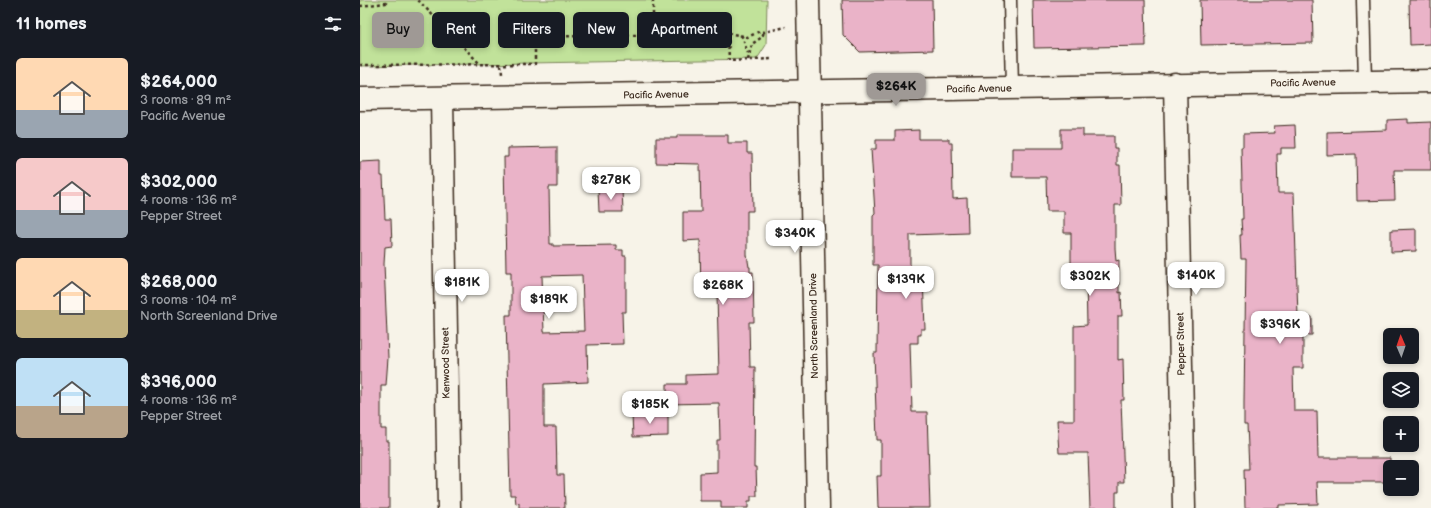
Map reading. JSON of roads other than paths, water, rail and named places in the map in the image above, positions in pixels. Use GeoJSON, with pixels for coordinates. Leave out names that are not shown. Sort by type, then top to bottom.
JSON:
{"type":"FeatureCollection","features":[{"type":"Feature","properties":{"kind":"street","name":"North Screenland Drive"},"geometry":{"type":"LineString","coordinates":[[808,0],[818,508]]}},
{"type":"Feature","properties":{"kind":"street","name":"Pacific Avenue"},"geometry":{"type":"LineString","coordinates":[[360,99],[442,99],[1175,84],[1431,81]]}},
{"type":"Feature","properties":{"kind":"street","name":"Pepper Street"},"geometry":{"type":"LineString","coordinates":[[1175,84],[1184,508]]}},
{"type":"Feature","properties":{"kind":"street","name":"Kenwood Street"},"geometry":{"type":"LineString","coordinates":[[442,99],[449,508]]}},
{"type":"Feature","properties":{"kind":"lane"},"geometry":{"type":"LineString","coordinates":[[1010,0],[1012,88]]}},
{"type":"Feature","properties":{"kind":"lane"},"geometry":{"type":"LineString","coordinates":[[1363,0],[1365,82]]}}]}
